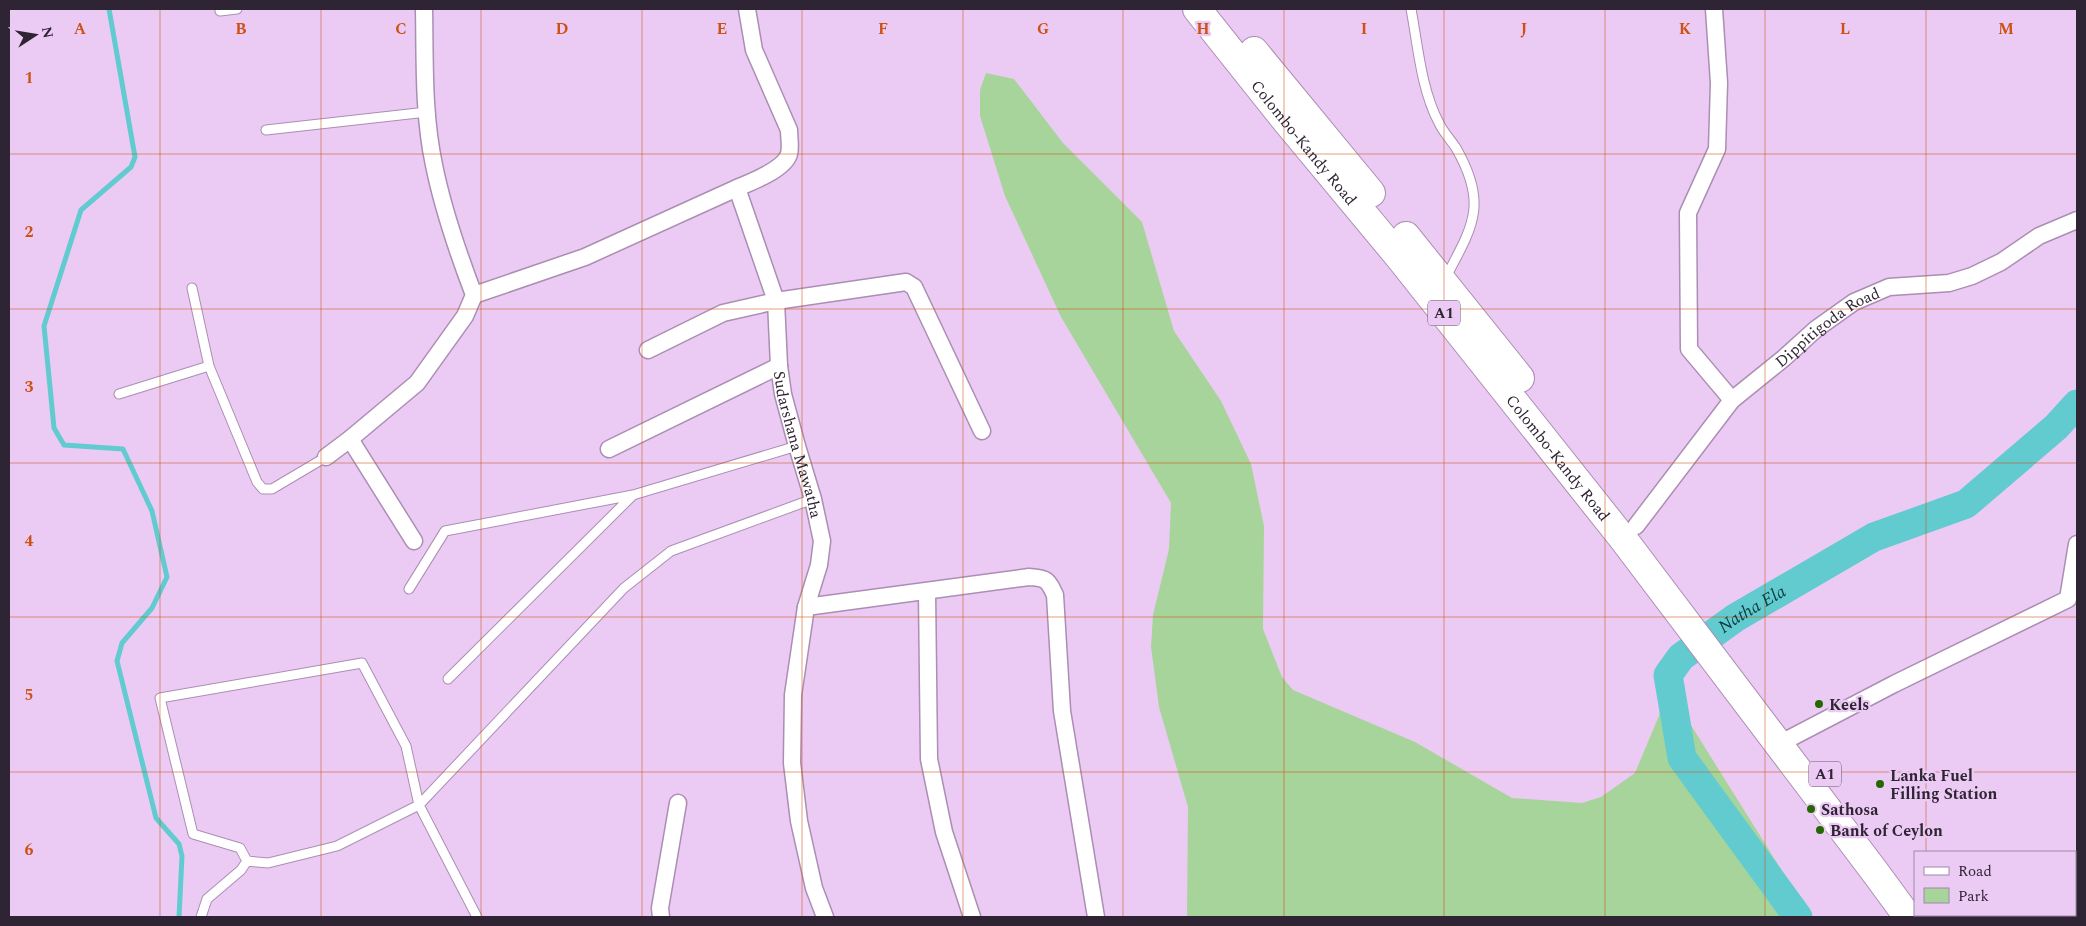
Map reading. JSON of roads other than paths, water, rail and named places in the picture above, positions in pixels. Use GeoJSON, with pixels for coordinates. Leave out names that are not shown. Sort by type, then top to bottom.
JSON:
{"type":"FeatureCollection","features":[{"type":"Feature","properties":{"kind":"highway","name":"Colombo-Kandy Road"},"geometry":{"type":"LineString","coordinates":[[1197,9],[1287,122],[1630,533]]}},
{"type":"Feature","properties":{"kind":"highway","name":"Colombo-Kandy Road"},"geometry":{"type":"LineString","coordinates":[[1220,9],[1444,282],[1725,660],[1787,740],[1914,894]]}},
{"type":"Feature","properties":{"kind":"highway","name":"Colombo-Kandy Road"},"geometry":{"type":"LineString","coordinates":[[1787,740],[1908,917]]}},
{"type":"Feature","properties":{"kind":"street"},"geometry":{"type":"LineString","coordinates":[[326,457],[417,383],[465,316],[474,296],[452,238],[434,164],[427,112],[424,9]]}},
{"type":"Feature","properties":{"kind":"street"},"geometry":{"type":"LineString","coordinates":[[474,296],[585,257],[765,176],[779,167],[789,156],[788,130],[754,50],[747,9]]}},
{"type":"Feature","properties":{"kind":"street"},"geometry":{"type":"LineString","coordinates":[[1714,9],[1719,83],[1717,149],[1688,213],[1689,349],[1732,400]]}},
{"type":"Feature","properties":{"kind":"street","name":"Sudarshana Mawatha"},"geometry":{"type":"LineString","coordinates":[[737,188],[776,301],[779,366],[783,394],[796,446],[813,499],[822,541],[819,565],[806,607],[793,694],[792,763],[799,821],[814,888],[825,917]]}},
{"type":"Feature","properties":{"kind":"street","name":"Dippitigoda Road"},"geometry":{"type":"LineString","coordinates":[[1630,533],[1732,400],[1816,329],[1854,302],[1889,287],[1949,283],[1972,276],[2001,262],[2039,236],[2077,220]]}},
{"type":"Feature","properties":{"kind":"street"},"geometry":{"type":"LineString","coordinates":[[648,350],[723,314],[776,301],[895,282],[906,282],[914,287],[982,430]]}},
{"type":"Feature","properties":{"kind":"street"},"geometry":{"type":"LineString","coordinates":[[610,449],[779,366]]}},
{"type":"Feature","properties":{"kind":"street"},"geometry":{"type":"LineString","coordinates":[[350,439],[414,541]]}},
{"type":"Feature","properties":{"kind":"street"},"geometry":{"type":"LineString","coordinates":[[1787,740],[1894,684],[2068,599],[2077,544]]}},
{"type":"Feature","properties":{"kind":"street"},"geometry":{"type":"LineString","coordinates":[[806,607],[1029,577],[1042,577],[1049,583],[1055,595],[1062,711],[1096,917]]}},
{"type":"Feature","properties":{"kind":"street"},"geometry":{"type":"LineString","coordinates":[[927,592],[929,759],[944,832],[972,917]]}},
{"type":"Feature","properties":{"kind":"street"},"geometry":{"type":"LineString","coordinates":[[661,917],[660,908],[678,802]]}},
{"type":"Feature","properties":{"kind":"lane"},"geometry":{"type":"LineString","coordinates":[[220,10],[236,9]]}},
{"type":"Feature","properties":{"kind":"lane"},"geometry":{"type":"LineString","coordinates":[[1411,9],[1426,91],[1439,124],[1456,148],[1470,179],[1476,205],[1470,229],[1444,282]]}},
{"type":"Feature","properties":{"kind":"lane"},"geometry":{"type":"LineString","coordinates":[[266,130],[427,112]]}},
{"type":"Feature","properties":{"kind":"lane"},"geometry":{"type":"LineString","coordinates":[[192,288],[209,366],[257,482],[263,489],[272,489],[326,457]]}},
{"type":"Feature","properties":{"kind":"lane"},"geometry":{"type":"LineString","coordinates":[[119,394],[209,366]]}},
{"type":"Feature","properties":{"kind":"lane"},"geometry":{"type":"LineString","coordinates":[[409,589],[445,531],[633,496],[796,446]]}},
{"type":"Feature","properties":{"kind":"lane"},"geometry":{"type":"LineString","coordinates":[[448,679],[633,496]]}},
{"type":"Feature","properties":{"kind":"lane"},"geometry":{"type":"LineString","coordinates":[[247,861],[268,863],[337,846],[419,805],[624,588],[671,550],[813,499]]}},
{"type":"Feature","properties":{"kind":"lane"},"geometry":{"type":"LineString","coordinates":[[247,861],[240,848],[193,834],[160,698],[362,663],[406,746],[419,805],[477,917]]}},
{"type":"Feature","properties":{"kind":"lane"},"geometry":{"type":"LineString","coordinates":[[201,917],[207,899],[241,870],[247,861]]}},
{"type":"Feature","properties":{"kind":"waterway"},"geometry":{"type":"LineString","coordinates":[[109,9],[135,157],[131,167],[81,210],[44,326],[54,428],[64,445],[123,449],[152,511],[167,577],[152,608],[122,643],[117,661],[156,818],[179,844],[182,856],[179,917]]}},
{"type":"Feature","properties":{"kind":"waterway","name":"Natha Ela"},"geometry":{"type":"LineString","coordinates":[[1798,917],[1682,758],[1668,675],[1681,657],[1735,618],[1874,537],[1966,504],[2056,427],[2077,404]]}},
{"type":"Feature","properties":{"kind":"place","name":"Keels"},"geometry":{"type":"Point","coordinates":[1819,704]}},
{"type":"Feature","properties":{"kind":"place","name":"Lanka Fuel Filling Station"},"geometry":{"type":"Point","coordinates":[1880,784]}},
{"type":"Feature","properties":{"kind":"place","name":"Sathosa"},"geometry":{"type":"Point","coordinates":[1811,809]}},
{"type":"Feature","properties":{"kind":"place","name":"Bank of Ceylon"},"geometry":{"type":"Point","coordinates":[1820,830]}}]}
